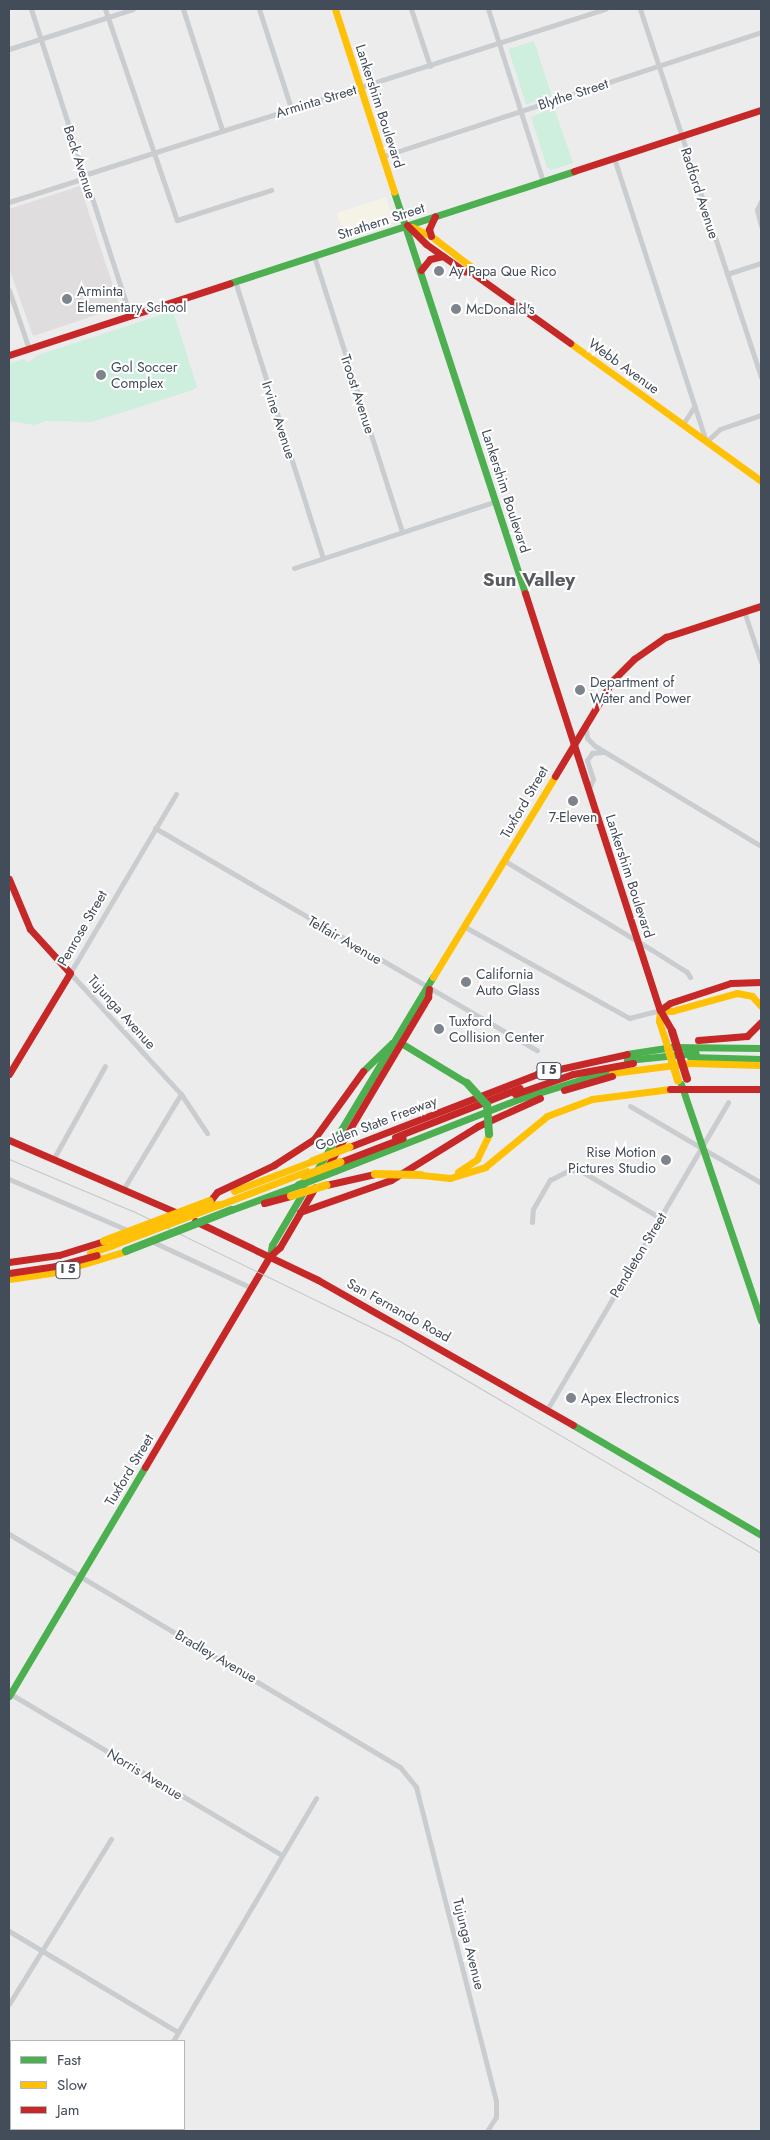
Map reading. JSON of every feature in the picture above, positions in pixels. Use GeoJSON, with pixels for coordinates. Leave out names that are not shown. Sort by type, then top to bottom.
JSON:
{"type":"FeatureCollection","features":[{"type":"Feature","properties":{"kind":"main road","name":"Lankershim Boulevard"},"geometry":{"type":"LineString","coordinates":[[335,9],[407,225],[660,1010],[672,1031],[703,1148],[761,1321]]}},
{"type":"Feature","properties":{"kind":"main road","name":"Strathern Street"},"geometry":{"type":"LineString","coordinates":[[9,356],[761,110]]}},
{"type":"Feature","properties":{"kind":"main road"},"geometry":{"type":"LineString","coordinates":[[431,236],[429,229],[435,216]]}},
{"type":"Feature","properties":{"kind":"main road","name":"Webb Avenue"},"geometry":{"type":"LineString","coordinates":[[407,225],[431,236],[470,266],[471,272]]}},
{"type":"Feature","properties":{"kind":"main road","name":"Webb Avenue"},"geometry":{"type":"LineString","coordinates":[[407,225],[426,244],[471,272],[761,481]]}},
{"type":"Feature","properties":{"kind":"main road"},"geometry":{"type":"LineString","coordinates":[[421,270],[430,259],[443,256]]}},
{"type":"Feature","properties":{"kind":"main road"},"geometry":{"type":"LineString","coordinates":[[744,611],[761,606]]}},
{"type":"Feature","properties":{"kind":"main road","name":"Tuxford Street"},"geometry":{"type":"LineString","coordinates":[[270,1256],[280,1247],[428,997],[429,989],[465,926],[613,680],[657,642],[744,611]]}},
{"type":"Feature","properties":{"kind":"main road","name":"Tujunga Avenue"},"geometry":{"type":"LineString","coordinates":[[9,879],[30,929],[70,973]]}},
{"type":"Feature","properties":{"kind":"main road","name":"Penrose Street"},"geometry":{"type":"LineString","coordinates":[[9,1074],[70,973]]}},
{"type":"Feature","properties":{"kind":"main road"},"geometry":{"type":"LineString","coordinates":[[660,1010],[670,1003],[731,984],[761,982]]}},
{"type":"Feature","properties":{"kind":"main road","name":"Tuxford Street"},"geometry":{"type":"LineString","coordinates":[[9,1694],[253,1288],[270,1256],[272,1245],[373,1074],[421,994],[429,989]]}},
{"type":"Feature","properties":{"kind":"main road"},"geometry":{"type":"LineString","coordinates":[[660,1010],[672,1011],[737,992],[752,996],[761,1006]]}},
{"type":"Feature","properties":{"kind":"main road","name":"Lankershim Boulevard"},"geometry":{"type":"LineString","coordinates":[[660,1010],[662,1032],[678,1080],[686,1083]]}},
{"type":"Feature","properties":{"kind":"main road"},"geometry":{"type":"LineString","coordinates":[[672,1047],[685,1041],[746,1036],[761,1022]]}},
{"type":"Feature","properties":{"kind":"main road"},"geometry":{"type":"LineString","coordinates":[[210,1201],[217,1192],[274,1165],[314,1139],[366,1067],[392,1043],[401,1043],[467,1083],[487,1105],[489,1134],[477,1159],[463,1170],[448,1175],[421,1176]]}},
{"type":"Feature","properties":{"kind":"main road","name":"Golden State Freeway"},"geometry":{"type":"LineString","coordinates":[[9,1262],[59,1255],[104,1241],[537,1074],[616,1054],[672,1047],[761,1048]]}},
{"type":"Feature","properties":{"kind":"main road"},"geometry":{"type":"LineString","coordinates":[[9,1271],[119,1248],[512,1091],[578,1069],[688,1053],[761,1057]]}},
{"type":"Feature","properties":{"kind":"main road","name":"I 5"},"geometry":{"type":"LineString","coordinates":[[9,1279],[57,1272],[225,1207],[241,1207],[560,1085],[626,1070],[690,1063],[761,1065]]}},
{"type":"Feature","properties":{"kind":"main road"},"geometry":{"type":"LineString","coordinates":[[300,1212],[364,1191],[410,1171],[457,1138],[510,1110],[564,1090],[604,1080],[626,1070]]}},
{"type":"Feature","properties":{"kind":"main road"},"geometry":{"type":"LineString","coordinates":[[371,1094],[368,1088],[373,1074]]}},
{"type":"Feature","properties":{"kind":"main road"},"geometry":{"type":"LineString","coordinates":[[241,1207],[375,1174],[450,1178],[486,1166],[538,1122],[570,1104],[622,1093],[686,1083],[761,1090]]}},
{"type":"Feature","properties":{"kind":"main road","name":"San Fernando Road"},"geometry":{"type":"LineString","coordinates":[[9,1140],[124,1188],[340,1291],[548,1408],[761,1535]]}},
{"type":"Feature","properties":{"kind":"street","name":"Beck Avenue"},"geometry":{"type":"LineString","coordinates":[[31,9],[130,316]]}},
{"type":"Feature","properties":{"kind":"street"},"geometry":{"type":"LineString","coordinates":[[105,9],[177,220],[271,190]]}},
{"type":"Feature","properties":{"kind":"street"},"geometry":{"type":"LineString","coordinates":[[9,49],[133,9]]}},
{"type":"Feature","properties":{"kind":"street"},"geometry":{"type":"LineString","coordinates":[[183,9],[222,130]]}},
{"type":"Feature","properties":{"kind":"street"},"geometry":{"type":"LineString","coordinates":[[259,9],[291,108]]}},
{"type":"Feature","properties":{"kind":"street"},"geometry":{"type":"LineString","coordinates":[[411,9],[430,66]]}},
{"type":"Feature","properties":{"kind":"street"},"geometry":{"type":"LineString","coordinates":[[488,9],[543,181]]}},
{"type":"Feature","properties":{"kind":"street","name":"Arminta Street"},"geometry":{"type":"LineString","coordinates":[[9,202],[154,152],[430,66],[604,9]]}},
{"type":"Feature","properties":{"kind":"street","name":"Radford Avenue"},"geometry":{"type":"LineString","coordinates":[[640,9],[761,377]]}},
{"type":"Feature","properties":{"kind":"street","name":"Blythe Street"},"geometry":{"type":"LineString","coordinates":[[384,156],[761,32]]}},
{"type":"Feature","properties":{"kind":"street"},"geometry":{"type":"LineString","coordinates":[[614,158],[706,442],[720,429],[761,416]]}},
{"type":"Feature","properties":{"kind":"street"},"geometry":{"type":"LineString","coordinates":[[759,203],[761,226]]}},
{"type":"Feature","properties":{"kind":"street","name":"Troost Avenue"},"geometry":{"type":"LineString","coordinates":[[314,256],[402,532]]}},
{"type":"Feature","properties":{"kind":"street"},"geometry":{"type":"LineString","coordinates":[[727,274],[761,263]]}},
{"type":"Feature","properties":{"kind":"street","name":"Irvine Avenue"},"geometry":{"type":"LineString","coordinates":[[235,281],[323,558]]}},
{"type":"Feature","properties":{"kind":"street"},"geometry":{"type":"LineString","coordinates":[[9,290],[29,349]]}},
{"type":"Feature","properties":{"kind":"street"},"geometry":{"type":"LineString","coordinates":[[683,424],[694,407]]}},
{"type":"Feature","properties":{"kind":"street"},"geometry":{"type":"LineString","coordinates":[[294,568],[496,501]]}},
{"type":"Feature","properties":{"kind":"street"},"geometry":{"type":"LineString","coordinates":[[744,611],[761,662]]}},
{"type":"Feature","properties":{"kind":"street"},"geometry":{"type":"LineString","coordinates":[[586,722],[587,738],[603,752],[761,846]]}},
{"type":"Feature","properties":{"kind":"street"},"geometry":{"type":"LineString","coordinates":[[589,789],[593,780],[587,760],[595,752],[603,752]]}},
{"type":"Feature","properties":{"kind":"street","name":"Penrose Street"},"geometry":{"type":"LineString","coordinates":[[70,973],[176,794]]}},
{"type":"Feature","properties":{"kind":"street","name":"Telfair Avenue"},"geometry":{"type":"LineString","coordinates":[[155,828],[429,989],[537,1050]]}},
{"type":"Feature","properties":{"kind":"street"},"geometry":{"type":"LineString","coordinates":[[504,861],[638,941],[687,972],[690,977]]}},
{"type":"Feature","properties":{"kind":"street"},"geometry":{"type":"LineString","coordinates":[[465,926],[629,1018],[660,1010]]}},
{"type":"Feature","properties":{"kind":"street","name":"Tujunga Avenue"},"geometry":{"type":"LineString","coordinates":[[70,973],[181,1094],[207,1133]]}},
{"type":"Feature","properties":{"kind":"street"},"geometry":{"type":"LineString","coordinates":[[54,1158],[105,1066]]}},
{"type":"Feature","properties":{"kind":"street"},"geometry":{"type":"LineString","coordinates":[[124,1188],[181,1094]]}},
{"type":"Feature","properties":{"kind":"street","name":"Pendleton Street"},"geometry":{"type":"LineString","coordinates":[[548,1408],[703,1148],[728,1102]]}},
{"type":"Feature","properties":{"kind":"street"},"geometry":{"type":"LineString","coordinates":[[630,1106],[761,1183]]}},
{"type":"Feature","properties":{"kind":"street"},"geometry":{"type":"LineString","coordinates":[[532,1222],[534,1209],[550,1180],[570,1170],[581,1171],[660,1218]]}},
{"type":"Feature","properties":{"kind":"street"},"geometry":{"type":"LineString","coordinates":[[9,1178],[253,1288]]}},
{"type":"Feature","properties":{"kind":"street","name":"Bradley Avenue"},"geometry":{"type":"LineString","coordinates":[[9,1534],[400,1767],[416,1787]]}},
{"type":"Feature","properties":{"kind":"street","name":"Norris Avenue"},"geometry":{"type":"LineString","coordinates":[[9,1694],[282,1855]]}},
{"type":"Feature","properties":{"kind":"street","name":"Tujunga Avenue"},"geometry":{"type":"LineString","coordinates":[[416,1787],[497,2107],[496,2117],[487,2131]]}},
{"type":"Feature","properties":{"kind":"street"},"geometry":{"type":"LineString","coordinates":[[174,2040],[316,1798]]}},
{"type":"Feature","properties":{"kind":"street"},"geometry":{"type":"LineString","coordinates":[[9,2004],[40,1950],[111,1840]]}},
{"type":"Feature","properties":{"kind":"street"},"geometry":{"type":"LineString","coordinates":[[9,1931],[178,2032]]}},
{"type":"Feature","properties":{"kind":"shaded area"},"geometry":{"type":"Polygon","coordinates":[[[80,186],[120,307],[33,336],[9,268],[9,209],[80,186]]]}},
{"type":"Feature","properties":{"kind":"shaded area"},"geometry":{"type":"Polygon","coordinates":[[[386,197],[394,222],[345,238],[337,213],[386,197]]]}},
{"type":"Feature","properties":{"kind":"green space"},"geometry":{"type":"Polygon","coordinates":[[[534,41],[552,96],[526,105],[508,49],[534,41]]]}},
{"type":"Feature","properties":{"kind":"green space"},"geometry":{"type":"Polygon","coordinates":[[[554,108],[573,163],[551,170],[547,167],[531,117],[554,108]]]}},
{"type":"Feature","properties":{"kind":"green space","name":"Gol Soccer Complex"},"geometry":{"type":"Polygon","coordinates":[[[173,311],[197,387],[193,390],[92,422],[45,421],[35,425],[9,421],[9,364],[23,359],[29,362],[38,355],[173,311]]]}},
{"type":"Feature","properties":{"kind":"railway"},"geometry":{"type":"LineString","coordinates":[[9,1159],[133,1211],[398,1340],[761,1553]]}},
{"type":"Feature","properties":{"kind":"traffic: fast"},"geometry":{"type":"LineString","coordinates":[[230,283],[574,171]]}},
{"type":"Feature","properties":{"kind":"traffic: fast"},"geometry":{"type":"LineString","coordinates":[[394,192],[525,593]]}},
{"type":"Feature","properties":{"kind":"traffic: fast"},"geometry":{"type":"LineString","coordinates":[[315,1173],[433,977]]}},
{"type":"Feature","properties":{"kind":"traffic: fast"},"geometry":{"type":"LineString","coordinates":[[363,1071],[392,1043],[401,1043],[467,1083]]}},
{"type":"Feature","properties":{"kind":"traffic: fast"},"geometry":{"type":"LineString","coordinates":[[627,1054],[672,1047],[761,1048]]}},
{"type":"Feature","properties":{"kind":"traffic: fast"},"geometry":{"type":"LineString","coordinates":[[627,1060],[696,1053]]}},
{"type":"Feature","properties":{"kind":"traffic: fast"},"geometry":{"type":"LineString","coordinates":[[690,1057],[761,1059]]}},
{"type":"Feature","properties":{"kind":"traffic: fast"},"geometry":{"type":"LineString","coordinates":[[335,1171],[519,1099],[593,1076],[612,1073]]}},
{"type":"Feature","properties":{"kind":"traffic: fast"},"geometry":{"type":"LineString","coordinates":[[467,1083],[487,1105],[489,1134]]}},
{"type":"Feature","properties":{"kind":"traffic: fast"},"geometry":{"type":"LineString","coordinates":[[681,1084],[761,1321]]}},
{"type":"Feature","properties":{"kind":"traffic: fast"},"geometry":{"type":"LineString","coordinates":[[299,1185],[335,1171]]}},
{"type":"Feature","properties":{"kind":"traffic: fast"},"geometry":{"type":"LineString","coordinates":[[231,1210],[299,1185]]}},
{"type":"Feature","properties":{"kind":"traffic: fast"},"geometry":{"type":"LineString","coordinates":[[270,1256],[272,1245],[305,1189]]}},
{"type":"Feature","properties":{"kind":"traffic: fast"},"geometry":{"type":"LineString","coordinates":[[126,1251],[231,1210]]}},
{"type":"Feature","properties":{"kind":"traffic: fast"},"geometry":{"type":"LineString","coordinates":[[573,1425],[761,1535]]}},
{"type":"Feature","properties":{"kind":"traffic: fast"},"geometry":{"type":"LineString","coordinates":[[9,1696],[145,1467]]}},
{"type":"Feature","properties":{"kind":"traffic: slow"},"geometry":{"type":"LineString","coordinates":[[335,9],[394,192]]}},
{"type":"Feature","properties":{"kind":"traffic: slow"},"geometry":{"type":"LineString","coordinates":[[412,227],[431,236],[470,266],[471,272]]}},
{"type":"Feature","properties":{"kind":"traffic: slow"},"geometry":{"type":"LineString","coordinates":[[570,343],[761,481]]}},
{"type":"Feature","properties":{"kind":"traffic: slow"},"geometry":{"type":"LineString","coordinates":[[433,977],[555,776]]}},
{"type":"Feature","properties":{"kind":"traffic: slow"},"geometry":{"type":"LineString","coordinates":[[660,1010],[672,1011],[737,993],[752,996],[761,1006]]}},
{"type":"Feature","properties":{"kind":"traffic: slow"},"geometry":{"type":"LineString","coordinates":[[660,1010],[659,1021],[668,1048]]}},
{"type":"Feature","properties":{"kind":"traffic: slow"},"geometry":{"type":"LineString","coordinates":[[668,1048],[678,1080]]}},
{"type":"Feature","properties":{"kind":"traffic: slow"},"geometry":{"type":"LineString","coordinates":[[612,1073],[690,1063],[761,1065]]}},
{"type":"Feature","properties":{"kind":"traffic: slow"},"geometry":{"type":"LineString","coordinates":[[421,1175],[450,1178],[485,1167],[547,1116],[592,1099],[670,1089]]}},
{"type":"Feature","properties":{"kind":"traffic: slow"},"geometry":{"type":"LineString","coordinates":[[458,1172],[477,1159],[489,1134]]}},
{"type":"Feature","properties":{"kind":"traffic: slow"},"geometry":{"type":"LineString","coordinates":[[313,1161],[349,1147]]}},
{"type":"Feature","properties":{"kind":"traffic: slow"},"geometry":{"type":"LineString","coordinates":[[234,1191],[313,1161]]}},
{"type":"Feature","properties":{"kind":"traffic: slow"},"geometry":{"type":"LineString","coordinates":[[304,1176],[340,1162]]}},
{"type":"Feature","properties":{"kind":"traffic: slow"},"geometry":{"type":"LineString","coordinates":[[219,1205],[307,1171]]}},
{"type":"Feature","properties":{"kind":"traffic: slow"},"geometry":{"type":"LineString","coordinates":[[375,1174],[421,1175]]}},
{"type":"Feature","properties":{"kind":"traffic: slow"},"geometry":{"type":"LineString","coordinates":[[291,1196],[326,1185]]}},
{"type":"Feature","properties":{"kind":"traffic: slow"},"geometry":{"type":"LineString","coordinates":[[104,1241],[210,1201]]}},
{"type":"Feature","properties":{"kind":"traffic: slow"},"geometry":{"type":"LineString","coordinates":[[113,1245],[219,1205]]}},
{"type":"Feature","properties":{"kind":"traffic: slow"},"geometry":{"type":"LineString","coordinates":[[90,1253],[113,1245]]}},
{"type":"Feature","properties":{"kind":"traffic: slow"},"geometry":{"type":"LineString","coordinates":[[9,1279],[57,1272],[126,1251]]}},
{"type":"Feature","properties":{"kind":"traffic: jam"},"geometry":{"type":"LineString","coordinates":[[574,171],[761,110]]}},
{"type":"Feature","properties":{"kind":"traffic: jam"},"geometry":{"type":"LineString","coordinates":[[431,236],[429,229],[435,216]]}},
{"type":"Feature","properties":{"kind":"traffic: jam"},"geometry":{"type":"LineString","coordinates":[[407,225],[426,244],[464,271],[471,272],[570,343]]}},
{"type":"Feature","properties":{"kind":"traffic: jam"},"geometry":{"type":"LineString","coordinates":[[421,270],[430,259],[443,256]]}},
{"type":"Feature","properties":{"kind":"traffic: jam"},"geometry":{"type":"LineString","coordinates":[[9,355],[230,283]]}},
{"type":"Feature","properties":{"kind":"traffic: jam"},"geometry":{"type":"LineString","coordinates":[[525,593],[660,1010],[672,1031]]}},
{"type":"Feature","properties":{"kind":"traffic: jam"},"geometry":{"type":"LineString","coordinates":[[555,776],[613,680],[634,659],[666,637],[761,606]]}},
{"type":"Feature","properties":{"kind":"traffic: jam"},"geometry":{"type":"LineString","coordinates":[[9,879],[30,929],[70,973],[9,1074]]}},
{"type":"Feature","properties":{"kind":"traffic: jam"},"geometry":{"type":"LineString","coordinates":[[660,1010],[670,1003],[731,983],[761,982]]}},
{"type":"Feature","properties":{"kind":"traffic: jam"},"geometry":{"type":"LineString","coordinates":[[326,1169],[428,997],[429,989]]}},
{"type":"Feature","properties":{"kind":"traffic: jam"},"geometry":{"type":"LineString","coordinates":[[698,1040],[747,1036],[761,1022]]}},
{"type":"Feature","properties":{"kind":"traffic: jam"},"geometry":{"type":"LineString","coordinates":[[672,1031],[687,1079]]}},
{"type":"Feature","properties":{"kind":"traffic: jam"},"geometry":{"type":"LineString","coordinates":[[349,1147],[537,1074],[627,1054]]}},
{"type":"Feature","properties":{"kind":"traffic: jam"},"geometry":{"type":"LineString","coordinates":[[515,1094],[573,1074],[633,1063]]}},
{"type":"Feature","properties":{"kind":"traffic: jam"},"geometry":{"type":"LineString","coordinates":[[210,1201],[217,1192],[274,1165],[314,1139],[363,1071]]}},
{"type":"Feature","properties":{"kind":"traffic: jam"},"geometry":{"type":"LineString","coordinates":[[564,1090],[612,1076]]}},
{"type":"Feature","properties":{"kind":"traffic: jam"},"geometry":{"type":"LineString","coordinates":[[395,1137],[520,1088]]}},
{"type":"Feature","properties":{"kind":"traffic: jam"},"geometry":{"type":"LineString","coordinates":[[670,1089],[761,1089]]}},
{"type":"Feature","properties":{"kind":"traffic: jam"},"geometry":{"type":"LineString","coordinates":[[300,1212],[391,1180],[478,1126],[540,1098]]}},
{"type":"Feature","properties":{"kind":"traffic: jam"},"geometry":{"type":"LineString","coordinates":[[340,1162],[403,1138]]}},
{"type":"Feature","properties":{"kind":"traffic: jam"},"geometry":{"type":"LineString","coordinates":[[9,1140],[180,1214]]}},
{"type":"Feature","properties":{"kind":"traffic: jam"},"geometry":{"type":"LineString","coordinates":[[326,1185],[375,1174]]}},
{"type":"Feature","properties":{"kind":"traffic: jam"},"geometry":{"type":"LineString","coordinates":[[145,1467],[270,1256],[280,1247],[315,1187]]}},
{"type":"Feature","properties":{"kind":"traffic: jam"},"geometry":{"type":"LineString","coordinates":[[264,1203],[291,1196]]}},
{"type":"Feature","properties":{"kind":"traffic: jam"},"geometry":{"type":"LineString","coordinates":[[195,1221],[318,1280],[573,1425]]}},
{"type":"Feature","properties":{"kind":"traffic: jam"},"geometry":{"type":"LineString","coordinates":[[9,1262],[59,1255],[104,1241]]}},
{"type":"Feature","properties":{"kind":"traffic: jam"},"geometry":{"type":"LineString","coordinates":[[9,1273],[56,1266],[97,1255]]}},
{"type":"Feature","properties":{"kind":"place","name":"Ay Papa Que Rico"},"geometry":{"type":"Point","coordinates":[439,271]}},
{"type":"Feature","properties":{"kind":"place","name":"Arminta Elementary School"},"geometry":{"type":"Point","coordinates":[67,299]}},
{"type":"Feature","properties":{"kind":"place","name":"McDonald's"},"geometry":{"type":"Point","coordinates":[456,309]}},
{"type":"Feature","properties":{"kind":"place","name":"Gol Soccer Complex"},"geometry":{"type":"Point","coordinates":[101,375]}},
{"type":"Feature","properties":{"kind":"place","name":"Department of Water and Power"},"geometry":{"type":"Point","coordinates":[580,690]}},
{"type":"Feature","properties":{"kind":"place","name":"7-Eleven"},"geometry":{"type":"Point","coordinates":[573,801]}},
{"type":"Feature","properties":{"kind":"place","name":"California Auto Glass"},"geometry":{"type":"Point","coordinates":[466,982]}},
{"type":"Feature","properties":{"kind":"place","name":"Tuxford Collision Center"},"geometry":{"type":"Point","coordinates":[439,1029]}},
{"type":"Feature","properties":{"kind":"place","name":"Rise Motion Pictures Studio"},"geometry":{"type":"Point","coordinates":[666,1160]}},
{"type":"Feature","properties":{"kind":"place","name":"Apex Electronics"},"geometry":{"type":"Point","coordinates":[571,1398]}},
{"type":"Feature","properties":{"kind":"district","name":"Sun Valley"},"geometry":{"type":"Point","coordinates":[529,580]}}]}
